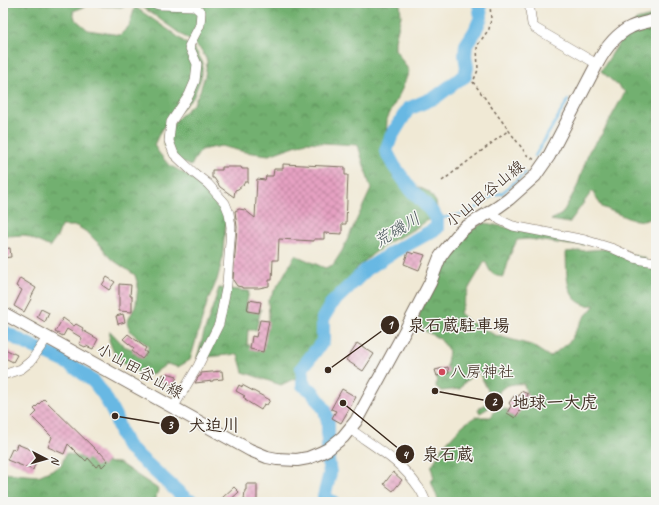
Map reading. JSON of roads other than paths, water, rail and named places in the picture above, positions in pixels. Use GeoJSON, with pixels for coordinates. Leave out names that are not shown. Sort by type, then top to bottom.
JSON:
{"type":"FeatureCollection","features":[{"type":"Feature","properties":{"kind":"main road","name":"小山田谷山線"},"geometry":{"type":"LineString","coordinates":[[3,313],[250,450],[267,457],[297,460],[308,458],[320,453],[336,443],[350,430],[356,421],[430,283],[440,257],[445,250],[466,227],[509,199],[535,176],[549,156],[597,64],[610,43],[627,30],[639,24],[656,20]]}},
{"type":"Feature","properties":{"kind":"street"},"geometry":{"type":"LineString","coordinates":[[152,3],[158,5],[194,6],[201,12],[200,25],[189,46],[197,64],[195,81],[189,94],[171,122],[169,141],[174,154],[208,184],[225,203],[229,213],[231,227],[227,284],[219,324],[198,366],[172,408]]}},
{"type":"Feature","properties":{"kind":"street"},"geometry":{"type":"LineString","coordinates":[[529,3],[532,24],[535,28],[597,64]]}},
{"type":"Feature","properties":{"kind":"street"},"geometry":{"type":"LineString","coordinates":[[491,212],[500,220],[513,226],[585,240],[614,249],[634,258],[656,262]]}},
{"type":"Feature","properties":{"kind":"street"},"geometry":{"type":"LineString","coordinates":[[5,373],[21,369],[31,361],[47,338]]}},
{"type":"Feature","properties":{"kind":"street"},"geometry":{"type":"LineString","coordinates":[[350,430],[395,460],[407,472],[420,489],[426,502]]}},
{"type":"Feature","properties":{"kind":"waterway","name":"荒磯川"},"geometry":{"type":"LineString","coordinates":[[333,502],[324,497],[330,473],[328,460],[328,422],[325,410],[312,391],[303,385],[302,368],[323,341],[323,318],[332,303],[367,269],[390,254],[437,228],[437,219],[428,207],[412,191],[394,166],[386,151],[391,137],[408,109],[436,97],[465,76],[467,67],[465,56],[466,45],[475,31],[481,17],[479,3]]}},
{"type":"Feature","properties":{"kind":"waterway"},"geometry":{"type":"LineString","coordinates":[[535,156],[568,100]]}},
{"type":"Feature","properties":{"kind":"waterway"},"geometry":{"type":"LineString","coordinates":[[437,219],[467,213],[478,207],[492,196],[502,193],[525,173]]}},
{"type":"Feature","properties":{"kind":"waterway"},"geometry":{"type":"LineString","coordinates":[[3,331],[66,362],[94,382],[104,395],[115,416],[127,446],[187,500],[193,502]]}},
{"type":"Feature","properties":{"kind":"place","name":"泉石蔵駐車場"},"geometry":{"type":"Point","coordinates":[328,370]}},
{"type":"Feature","properties":{"kind":"place","name":"八房神社"},"geometry":{"type":"Point","coordinates":[442,372]}},
{"type":"Feature","properties":{"kind":"place","name":"地球一大虎"},"geometry":{"type":"Point","coordinates":[435,391]}},
{"type":"Feature","properties":{"kind":"place","name":"泉石蔵"},"geometry":{"type":"Point","coordinates":[343,403]}},
{"type":"Feature","properties":{"kind":"place","name":"犬迫川"},"geometry":{"type":"Point","coordinates":[115,416]}}]}
